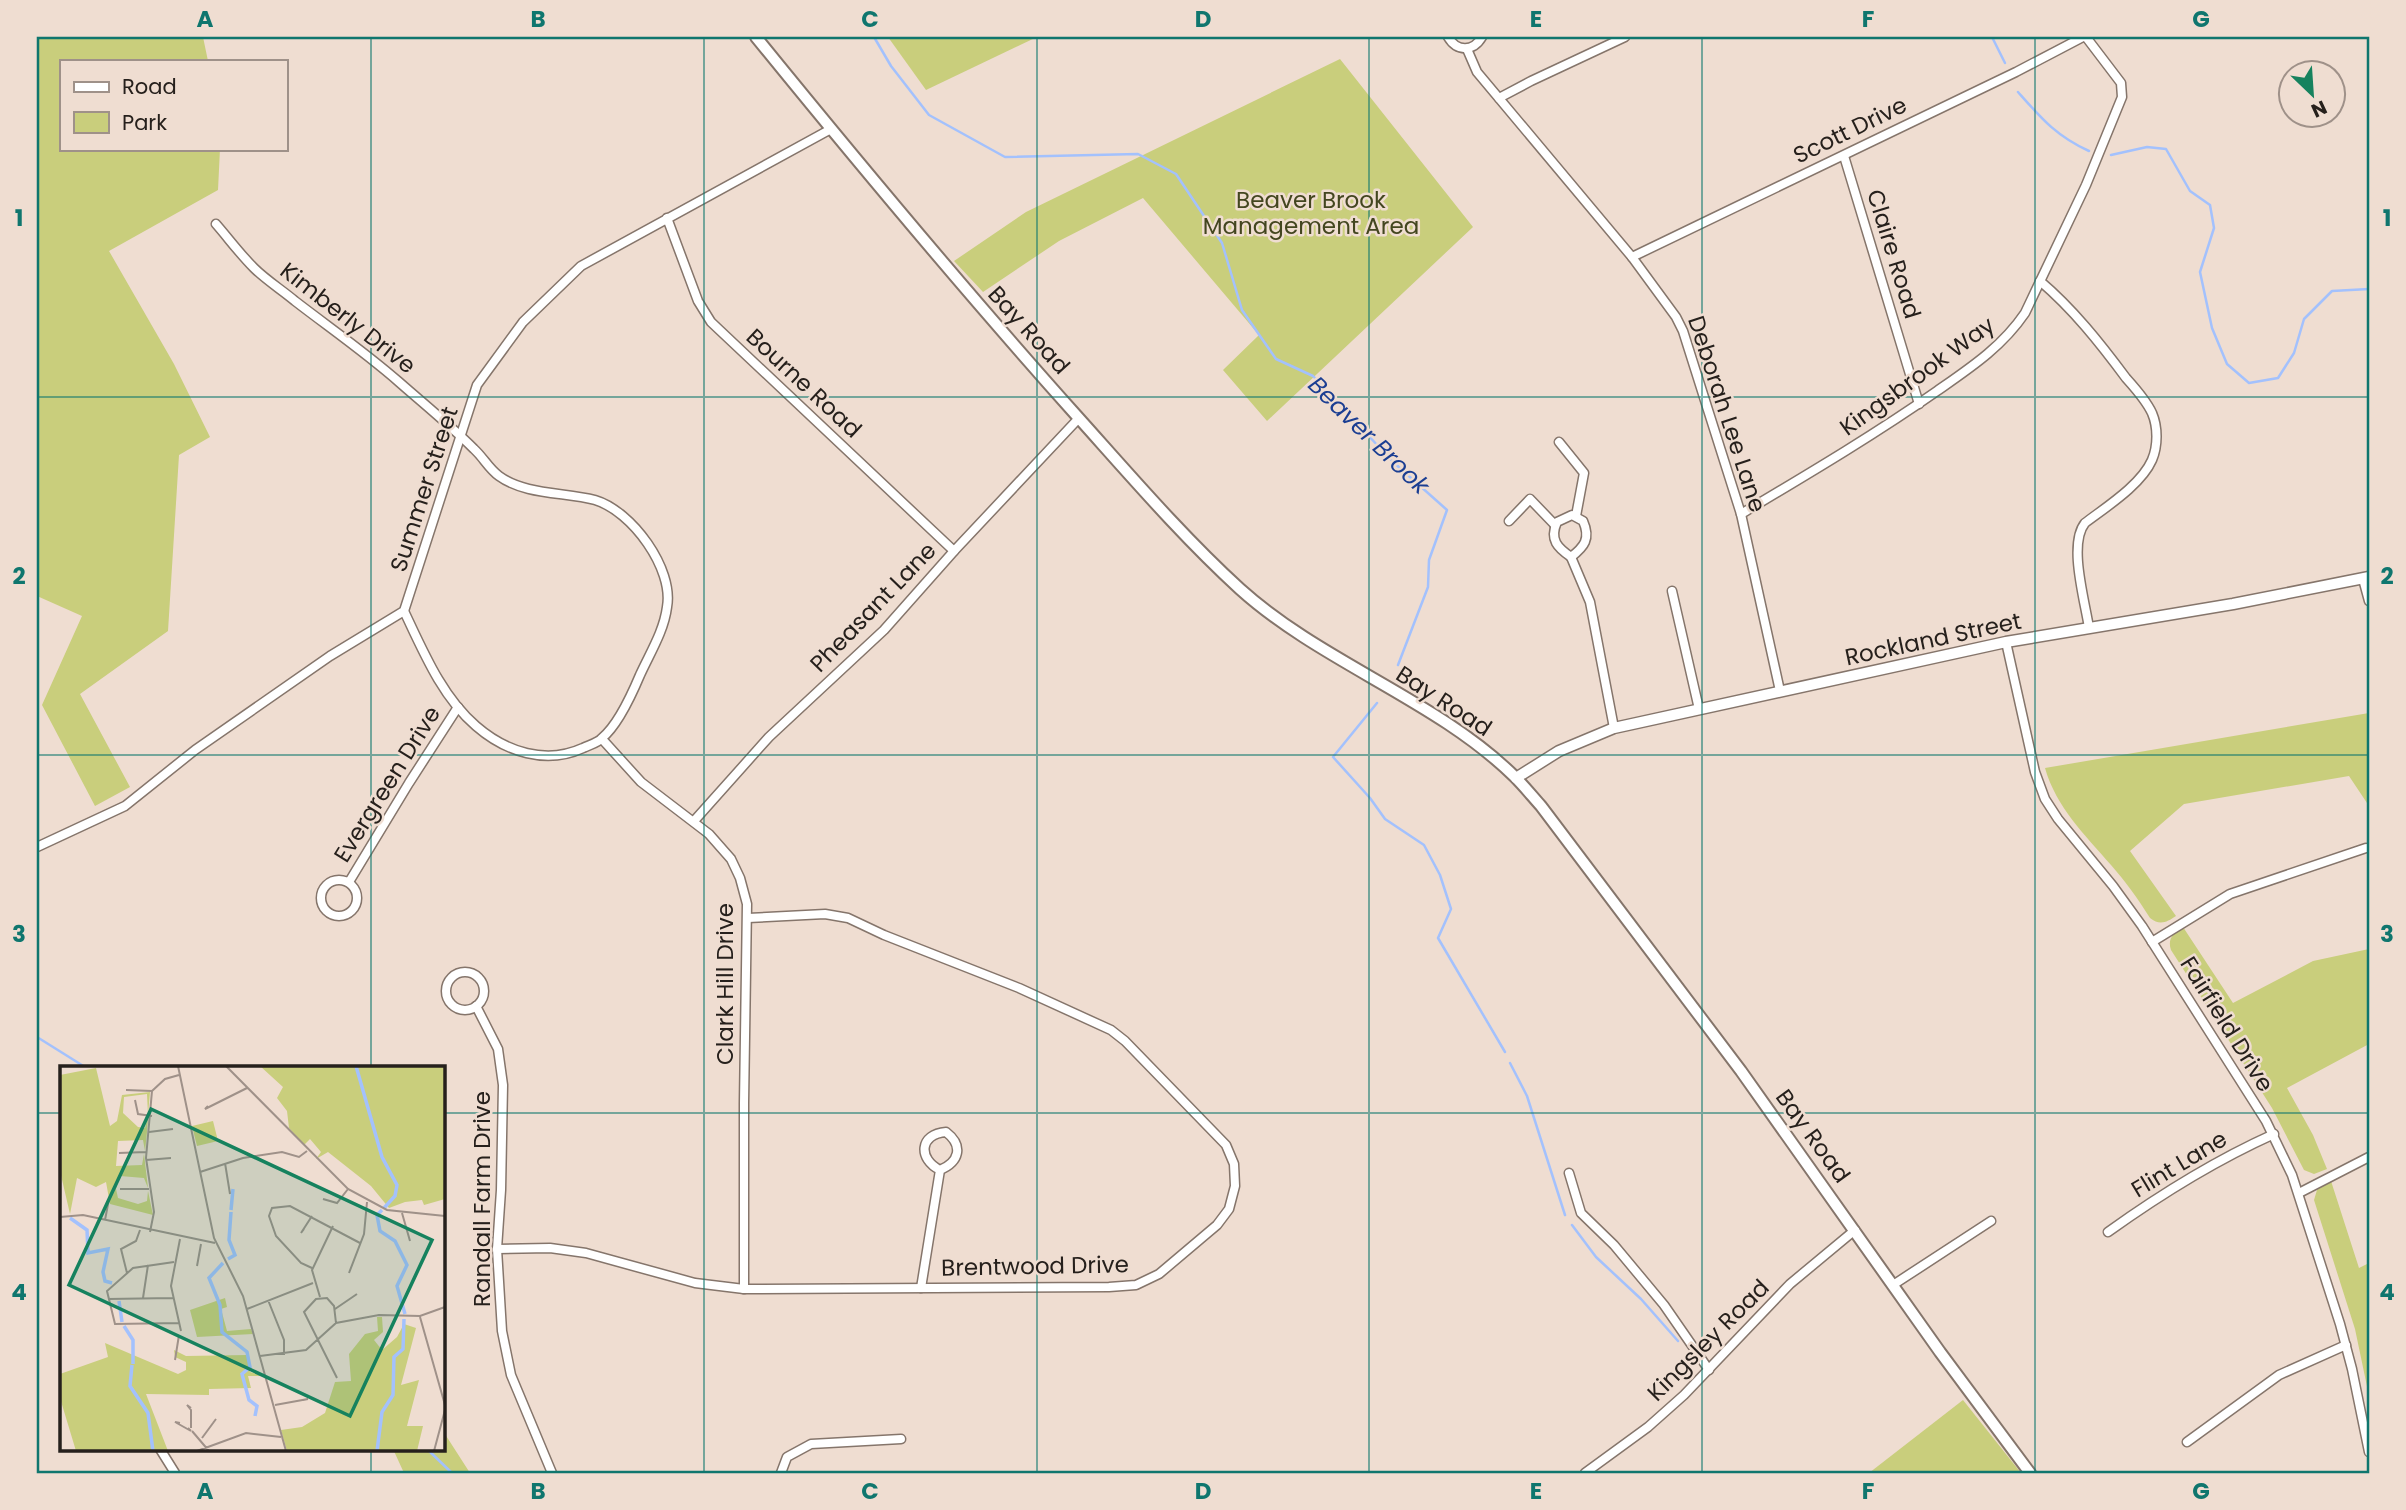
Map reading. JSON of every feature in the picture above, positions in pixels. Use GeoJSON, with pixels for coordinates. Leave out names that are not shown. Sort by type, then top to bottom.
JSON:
{"type":"FeatureCollection","features":[{"type":"Feature","properties":{"kind":"main road","name":"Bay Road"},"geometry":{"type":"LineString","coordinates":[[756,37],[943,264],[1147,496],[1242,591],[1302,635],[1456,730],[1517,778],[1741,1071],[2030,1473]]}},
{"type":"Feature","properties":{"kind":"street","name":"Deborah Lee Lane"},"geometry":{"type":"LineString","coordinates":[[1448,37],[1456,47],[1467,49],[1478,72],[1632,257],[1676,317],[1683,331],[1741,514],[1780,691]]}},
{"type":"Feature","properties":{"kind":"street"},"geometry":{"type":"LineString","coordinates":[[1467,49],[1478,44],[1482,37]]}},
{"type":"Feature","properties":{"kind":"street"},"geometry":{"type":"LineString","coordinates":[[1499,98],[1625,37]]}},
{"type":"Feature","properties":{"kind":"street","name":"Scott Drive"},"geometry":{"type":"LineString","coordinates":[[1632,257],[2085,37]]}},
{"type":"Feature","properties":{"kind":"street","name":"Kingsbrook Way"},"geometry":{"type":"LineString","coordinates":[[1741,514],[1848,451],[1919,404],[1984,358],[2013,330],[2025,313],[2086,186],[2122,97],[2121,83],[2085,37]]}},
{"type":"Feature","properties":{"kind":"street","name":"Summer Street"},"geometry":{"type":"LineString","coordinates":[[404,611],[477,385],[523,322],[581,265],[831,129]]}},
{"type":"Feature","properties":{"kind":"street","name":"Claire Road"},"geometry":{"type":"LineString","coordinates":[[1844,156],[1919,404]]}},
{"type":"Feature","properties":{"kind":"street","name":"Bourne Road"},"geometry":{"type":"LineString","coordinates":[[667,218],[698,301],[711,322],[954,551]]}},
{"type":"Feature","properties":{"kind":"street","name":"Kimberly Drive"},"geometry":{"type":"LineString","coordinates":[[216,224],[255,269],[379,365],[461,436],[498,476],[532,488],[598,501],[610,506],[627,519],[641,536],[664,574],[668,596],[661,629],[629,700],[602,739]]}},
{"type":"Feature","properties":{"kind":"street"},"geometry":{"type":"LineString","coordinates":[[2040,281],[2066,303],[2111,358],[2152,412],[2156,429],[2156,446],[2151,463],[2129,489],[2080,530],[2077,547],[2089,628]]}},
{"type":"Feature","properties":{"kind":"street","name":"Pheasant Lane"},"geometry":{"type":"LineString","coordinates":[[694,821],[769,737],[884,630],[1079,418]]}},
{"type":"Feature","properties":{"kind":"street"},"geometry":{"type":"LineString","coordinates":[[1559,442],[1584,473],[1576,516]]}},
{"type":"Feature","properties":{"kind":"street"},"geometry":{"type":"LineString","coordinates":[[1509,521],[1530,499],[1555,525],[1554,542],[1559,550],[1571,557],[1590,602],[1614,728]]}},
{"type":"Feature","properties":{"kind":"street"},"geometry":{"type":"LineString","coordinates":[[1555,525],[1566,516],[1576,516],[1585,525],[1587,538],[1583,548],[1571,557]]}},
{"type":"Feature","properties":{"kind":"street"},"geometry":{"type":"LineString","coordinates":[[2366,578],[2369,601]]}},
{"type":"Feature","properties":{"kind":"street","name":"Rockland Street"},"geometry":{"type":"LineString","coordinates":[[1517,778],[1559,751],[1614,728],[2006,642],[2234,604],[2366,578]]}},
{"type":"Feature","properties":{"kind":"street"},"geometry":{"type":"LineString","coordinates":[[1672,591],[1699,709]]}},
{"type":"Feature","properties":{"kind":"street"},"geometry":{"type":"LineString","coordinates":[[37,847],[125,806],[195,750],[330,656],[404,611],[429,663],[458,707],[476,726],[507,748],[550,756],[576,751],[602,739]]}},
{"type":"Feature","properties":{"kind":"street","name":"Fairfield Drive"},"geometry":{"type":"LineString","coordinates":[[2006,642],[2035,772],[2045,799],[2113,886],[2152,942],[2274,1134],[2298,1193],[2346,1345],[2369,1452]]}},
{"type":"Feature","properties":{"kind":"street","name":"Evergreen Drive"},"geometry":{"type":"LineString","coordinates":[[349,882],[458,707]]}},
{"type":"Feature","properties":{"kind":"street","name":"Clark Hill Drive"},"geometry":{"type":"LineString","coordinates":[[602,739],[641,782],[709,834],[731,859],[744,891],[748,918],[743,1116],[744,1289]]}},
{"type":"Feature","properties":{"kind":"street"},"geometry":{"type":"LineString","coordinates":[[2152,942],[2230,894],[2366,848]]}},
{"type":"Feature","properties":{"kind":"street","name":"Evergreen Drive"},"geometry":{"type":"LineString","coordinates":[[336,880],[349,882],[357,891],[355,907],[342,916],[330,914],[321,899],[325,886],[336,880]]}},
{"type":"Feature","properties":{"kind":"street","name":"Brentwood Drive"},"geometry":{"type":"LineString","coordinates":[[498,1249],[550,1248],[586,1253],[695,1283],[744,1289],[1136,1285],[1159,1274],[1217,1225],[1229,1209],[1235,1186],[1234,1164],[1226,1145],[1111,1030],[1018,988],[848,918],[816,914],[748,918]]}},
{"type":"Feature","properties":{"kind":"street","name":"Randall Farm Drive"},"geometry":{"type":"LineString","coordinates":[[463,972],[479,979],[484,990],[476,1006],[460,1009],[450,1003],[447,987],[452,977],[463,972]]}},
{"type":"Feature","properties":{"kind":"street","name":"Randall Farm Drive"},"geometry":{"type":"LineString","coordinates":[[476,1006],[498,1049],[503,1085],[498,1249],[502,1331],[511,1375],[552,1473]]}},
{"type":"Feature","properties":{"kind":"street"},"geometry":{"type":"LineString","coordinates":[[946,1132],[955,1142],[956,1156],[951,1166],[940,1170],[931,1166],[925,1146],[934,1134],[946,1132]]}},
{"type":"Feature","properties":{"kind":"street","name":"Flint Lane"},"geometry":{"type":"LineString","coordinates":[[2108,1233],[2185,1179],[2229,1154],[2274,1134]]}},
{"type":"Feature","properties":{"kind":"street"},"geometry":{"type":"LineString","coordinates":[[2298,1193],[2369,1157]]}},
{"type":"Feature","properties":{"kind":"street"},"geometry":{"type":"LineString","coordinates":[[921,1288],[940,1170]]}},
{"type":"Feature","properties":{"kind":"street"},"geometry":{"type":"LineString","coordinates":[[1569,1172],[1581,1213],[1614,1245],[1664,1305],[1709,1370]]}},
{"type":"Feature","properties":{"kind":"street"},"geometry":{"type":"LineString","coordinates":[[1893,1285],[1991,1221]]}},
{"type":"Feature","properties":{"kind":"street","name":"Kingsley Road"},"geometry":{"type":"LineString","coordinates":[[1585,1473],[1648,1427],[1709,1370],[1790,1284],[1855,1230]]}},
{"type":"Feature","properties":{"kind":"street"},"geometry":{"type":"LineString","coordinates":[[2187,1442],[2279,1375],[2346,1345]]}},
{"type":"Feature","properties":{"kind":"street"},"geometry":{"type":"LineString","coordinates":[[781,1473],[788,1457],[811,1444],[901,1439]]}},
{"type":"Feature","properties":{"kind":"street"},"geometry":{"type":"LineString","coordinates":[[161,1450],[175,1473]]}},
{"type":"Feature","properties":{"kind":"green space"},"geometry":{"type":"Polygon","coordinates":[[[37,37],[203,37],[208,60],[60,60],[60,150],[220,150],[218,190],[109,251],[174,364],[210,437],[179,455],[168,631],[80,694],[130,787],[95,806],[42,705],[82,616],[37,596],[37,37]]]}},
{"type":"Feature","properties":{"kind":"green space"},"geometry":{"type":"Polygon","coordinates":[[[888,37],[1037,37],[926,90],[888,37]]]}},
{"type":"Feature","properties":{"kind":"green space","name":"Beaver Brook Management Area"},"geometry":{"type":"Polygon","coordinates":[[[1340,59],[1473,227],[1267,421],[1223,370],[1259,335],[1143,198],[1059,241],[983,292],[954,261],[1026,212],[1340,59]]]}},
{"type":"Feature","properties":{"kind":"green space"},"geometry":{"type":"Polygon","coordinates":[[[2369,713],[2369,806],[2349,776],[2184,804],[2130,851],[2176,916],[2163,922],[2150,918],[2122,878],[2072,820],[2056,795],[2045,768],[2369,713]]]}},
{"type":"Feature","properties":{"kind":"green space"},"geometry":{"type":"Polygon","coordinates":[[[2183,927],[2233,1003],[2313,961],[2369,949],[2369,1044],[2287,1088],[2313,1135],[2327,1169],[2314,1174],[2304,1170],[2272,1108],[2171,950],[2171,939],[2183,927]]]}},
{"type":"Feature","properties":{"kind":"green space"},"geometry":{"type":"Polygon","coordinates":[[[2331,1181],[2359,1268],[2369,1263],[2369,1396],[2355,1329],[2314,1200],[2317,1190],[2331,1181]]]}},
{"type":"Feature","properties":{"kind":"green space"},"geometry":{"type":"Polygon","coordinates":[[[1963,1400],[2021,1473],[1869,1473],[1963,1400]]]}},
{"type":"Feature","properties":{"kind":"green space"},"geometry":{"type":"Polygon","coordinates":[[[444,1433],[470,1473],[404,1473],[393,1450],[444,1450],[444,1433]]]}},
{"type":"Feature","properties":{"kind":"waterway","name":"Beaver Brook"},"geometry":{"type":"LineString","coordinates":[[874,37],[891,66],[929,115],[1005,157],[1138,154],[1176,174],[1222,243],[1242,310],[1276,359],[1313,376],[1392,461],[1447,510],[1429,560],[1428,587],[1398,665]]}},
{"type":"Feature","properties":{"kind":"waterway"},"geometry":{"type":"LineString","coordinates":[[1992,37],[2005,63]]}},
{"type":"Feature","properties":{"kind":"waterway"},"geometry":{"type":"LineString","coordinates":[[2018,92],[2058,133],[2089,151]]}},
{"type":"Feature","properties":{"kind":"waterway"},"geometry":{"type":"LineString","coordinates":[[2111,155],[2147,147],[2166,149],[2190,191],[2210,205],[2214,228],[2200,272],[2212,328],[2227,364],[2249,383],[2278,378],[2294,353],[2304,319],[2332,291],[2369,289]]}},
{"type":"Feature","properties":{"kind":"waterway","name":"Beaver Brook"},"geometry":{"type":"LineString","coordinates":[[1377,703],[1333,757],[1385,819],[1424,845],[1440,875],[1451,909],[1438,938],[1505,1052]]}},
{"type":"Feature","properties":{"kind":"waterway"},"geometry":{"type":"LineString","coordinates":[[37,1037],[83,1066]]}},
{"type":"Feature","properties":{"kind":"waterway","name":"Beaver Brook"},"geometry":{"type":"LineString","coordinates":[[1510,1063],[1527,1096],[1565,1215]]}},
{"type":"Feature","properties":{"kind":"waterway","name":"Beaver Brook"},"geometry":{"type":"LineString","coordinates":[[1572,1225],[1596,1257],[1641,1299],[1678,1341]]}},
{"type":"Feature","properties":{"kind":"waterway"},"geometry":{"type":"LineString","coordinates":[[428,1450],[452,1473]]}}]}
